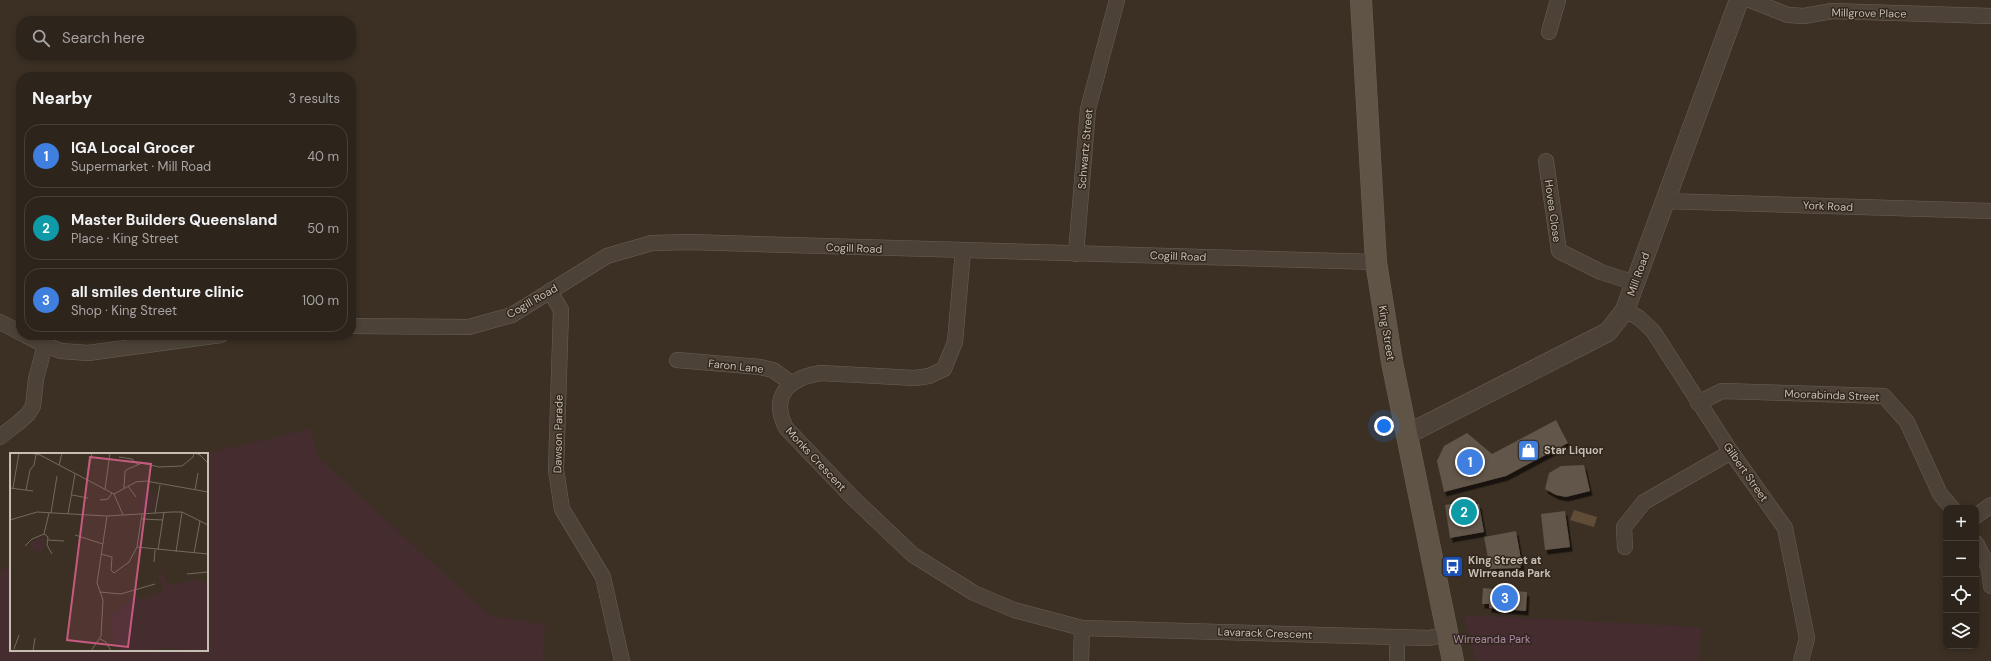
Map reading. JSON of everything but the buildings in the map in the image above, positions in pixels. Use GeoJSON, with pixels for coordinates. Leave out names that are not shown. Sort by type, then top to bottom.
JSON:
{"type":"FeatureCollection","features":[{"type":"Feature","properties":{"kind":"main road","name":"King Street"},"geometry":{"type":"LineString","coordinates":[[1361,0],[1376,262],[1392,362],[1406,435],[1453,661]]}},
{"type":"Feature","properties":{"kind":"street","name":"Schwartz Street"},"geometry":{"type":"LineString","coordinates":[[1076,254],[1088,108],[1117,0]]}},
{"type":"Feature","properties":{"kind":"street"},"geometry":{"type":"LineString","coordinates":[[1549,32],[1558,0]]}},
{"type":"Feature","properties":{"kind":"street","name":"Mill Road"},"geometry":{"type":"LineString","coordinates":[[1406,435],[1608,332],[1625,310],[1739,0]]}},
{"type":"Feature","properties":{"kind":"street","name":"Millgrove Place"},"geometry":{"type":"LineString","coordinates":[[1750,0],[1788,15],[1804,16],[1832,11],[1991,16]]}},
{"type":"Feature","properties":{"kind":"street","name":"Hovea Close"},"geometry":{"type":"LineString","coordinates":[[1546,161],[1559,251],[1601,272],[1634,283]]}},
{"type":"Feature","properties":{"kind":"street","name":"York Road"},"geometry":{"type":"LineString","coordinates":[[1664,201],[1991,211]]}},
{"type":"Feature","properties":{"kind":"street","name":"Cogill Road"},"geometry":{"type":"LineString","coordinates":[[356,326],[469,327],[512,315],[607,256],[652,243],[688,242],[1376,262]]}},
{"type":"Feature","properties":{"kind":"street"},"geometry":{"type":"LineString","coordinates":[[791,383],[806,375],[821,373],[915,378],[929,376],[944,369],[955,342],[963,251]]}},
{"type":"Feature","properties":{"kind":"street","name":"Dawson Parade"},"geometry":{"type":"LineString","coordinates":[[550,291],[561,310],[556,470],[562,509],[603,577],[622,661]]}},
{"type":"Feature","properties":{"kind":"street","name":"Gilbert Street"},"geometry":{"type":"LineString","coordinates":[[1625,310],[1639,318],[1652,331],[1731,452],[1785,528],[1807,638],[1801,661]]}},
{"type":"Feature","properties":{"kind":"street"},"geometry":{"type":"LineString","coordinates":[[0,322],[16,330]]}},
{"type":"Feature","properties":{"kind":"street"},"geometry":{"type":"LineString","coordinates":[[35,340],[61,351],[88,353],[184,340]]}},
{"type":"Feature","properties":{"kind":"street"},"geometry":{"type":"LineString","coordinates":[[0,437],[28,414],[33,406],[36,379],[45,345]]}},
{"type":"Feature","properties":{"kind":"street","name":"Faron Lane"},"geometry":{"type":"LineString","coordinates":[[677,360],[760,367],[774,370],[791,383]]}},
{"type":"Feature","properties":{"kind":"street","name":"Monks Crescent"},"geometry":{"type":"LineString","coordinates":[[791,383],[782,396],[779,407],[780,417],[786,428],[852,497],[913,556],[974,593],[1014,610],[1082,628]]}},
{"type":"Feature","properties":{"kind":"street","name":"Moorabinda Street"},"geometry":{"type":"LineString","coordinates":[[1698,402],[1722,391],[1884,396],[1907,422],[1940,494],[1949,505]]}},
{"type":"Feature","properties":{"kind":"street"},"geometry":{"type":"LineString","coordinates":[[1625,547],[1624,527],[1644,502],[1731,452]]}},
{"type":"Feature","properties":{"kind":"street"},"geometry":{"type":"LineString","coordinates":[[1979,514],[1991,505]]}},
{"type":"Feature","properties":{"kind":"street"},"geometry":{"type":"LineString","coordinates":[[1979,549],[1989,568],[1991,586]]}},
{"type":"Feature","properties":{"kind":"street"},"geometry":{"type":"LineString","coordinates":[[1081,661],[1082,628]]}},
{"type":"Feature","properties":{"kind":"street","name":"Lavarack Crescent"},"geometry":{"type":"LineString","coordinates":[[1082,628],[1429,638],[1447,634]]}},
{"type":"Feature","properties":{"kind":"street"},"geometry":{"type":"LineString","coordinates":[[1396,661],[1397,637]]}},
{"type":"Feature","properties":{"kind":"green space"},"geometry":{"type":"Polygon","coordinates":[[[310,429],[319,458],[489,615],[545,625],[543,661],[0,661],[0,570],[10,567],[10,651],[208,651],[208,453],[310,429]]]}},
{"type":"Feature","properties":{"kind":"green space","name":"Wirreanda Park"},"geometry":{"type":"Polygon","coordinates":[[[1464,615],[1701,627],[1699,661],[1475,661],[1464,615]]]}},
{"type":"Feature","properties":{"kind":"shaded area"},"geometry":{"type":"Polygon","coordinates":[[[1574,510],[1597,517],[1594,527],[1570,520],[1574,510]]]}},
{"type":"Feature","properties":{"kind":"place","name":"Star Liquor"},"geometry":{"type":"Point","coordinates":[1528,450]}},
{"type":"Feature","properties":{"kind":"place","name":"IGA Local Grocer"},"geometry":{"type":"Point","coordinates":[1470,462]}},
{"type":"Feature","properties":{"kind":"place","name":"Master Builders Queensland"},"geometry":{"type":"Point","coordinates":[1464,512]}},
{"type":"Feature","properties":{"kind":"place","name":"King Street at Wirreanda Park"},"geometry":{"type":"Point","coordinates":[1453,566]}},
{"type":"Feature","properties":{"kind":"place","name":"all smiles denture clinic"},"geometry":{"type":"Point","coordinates":[1505,598]}}]}
